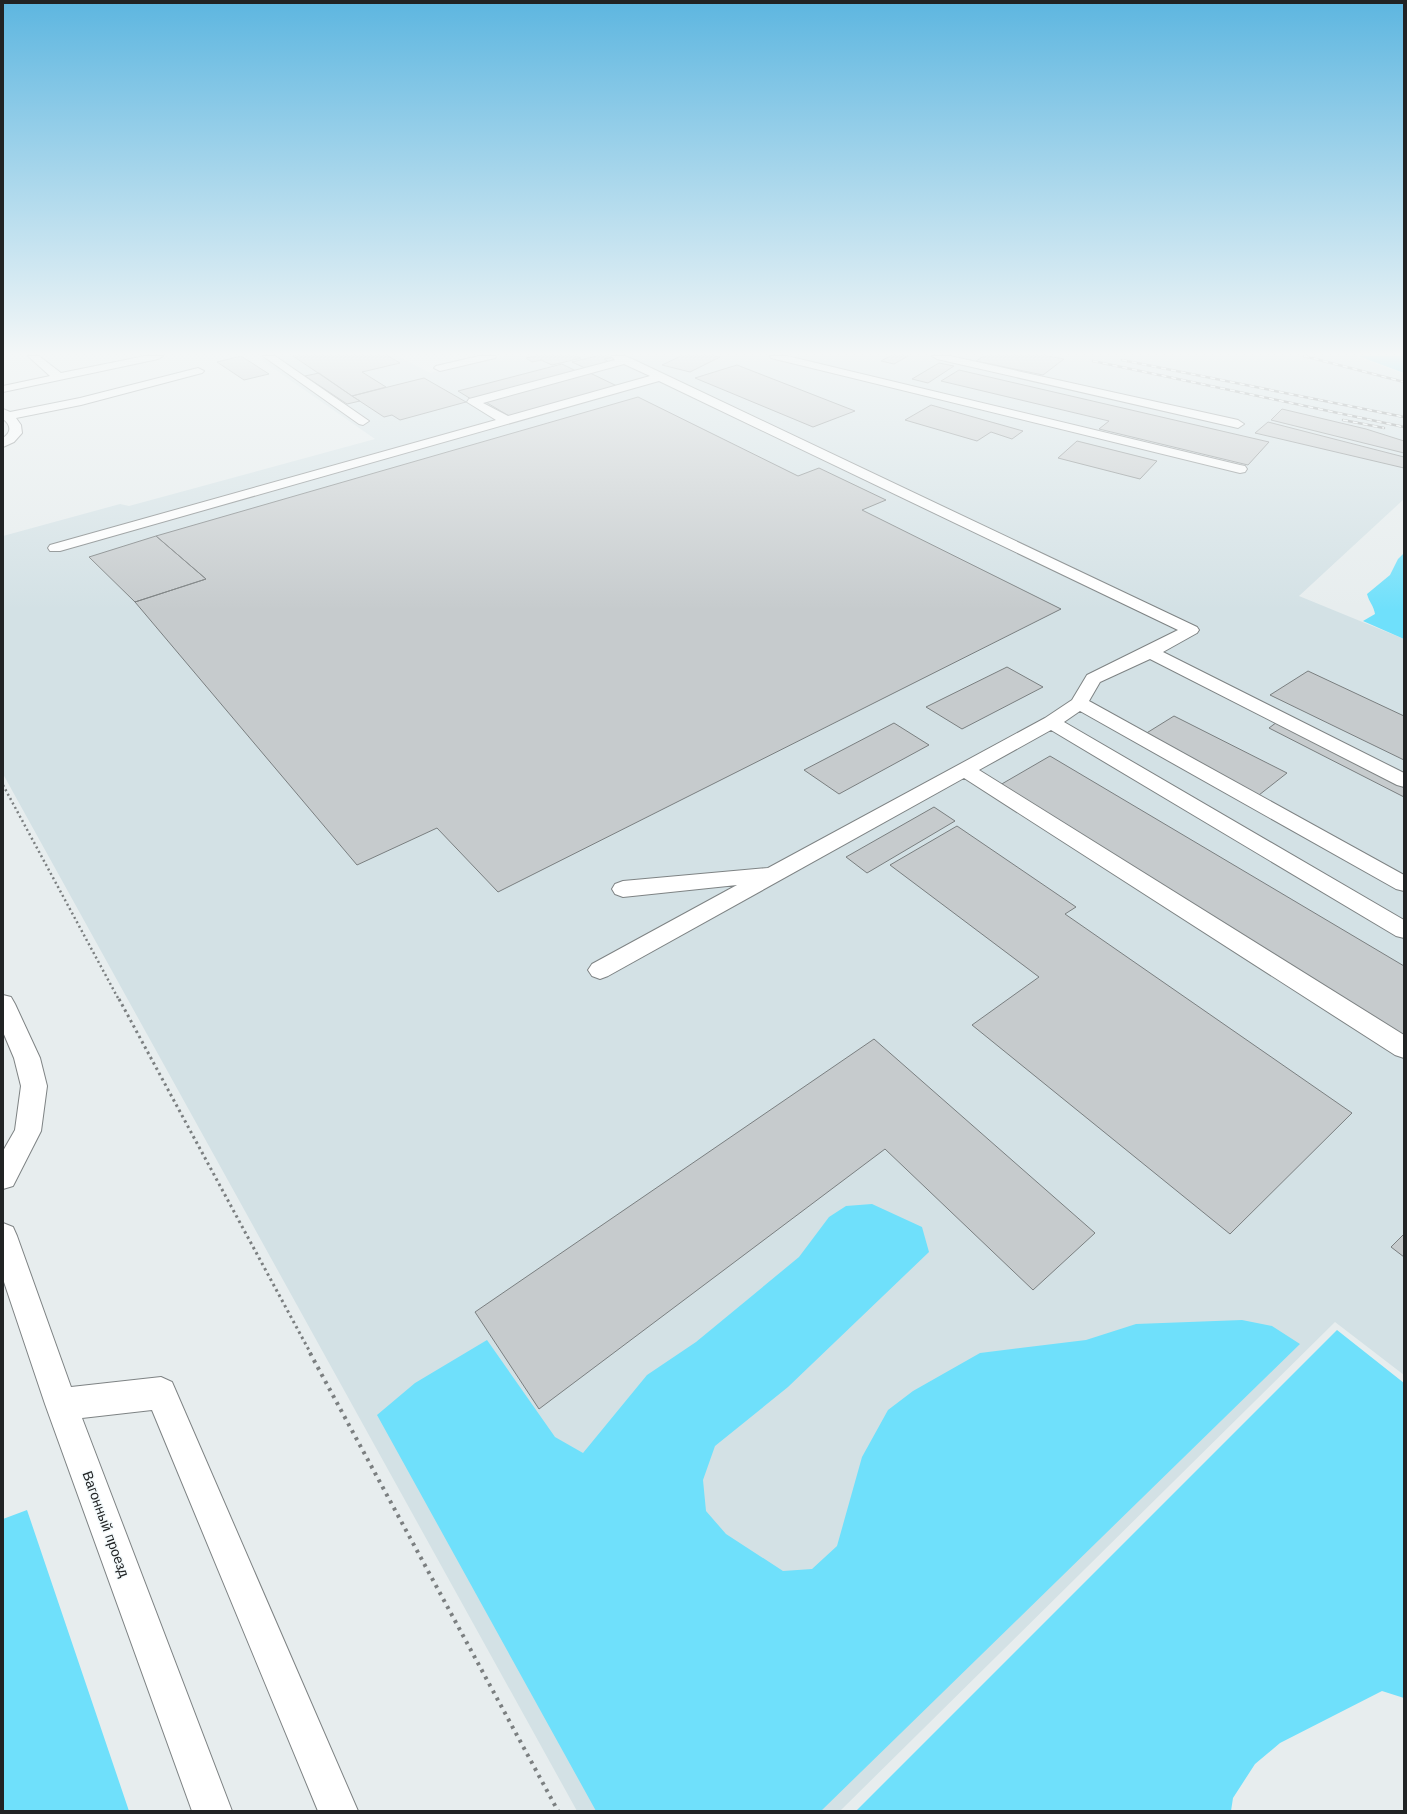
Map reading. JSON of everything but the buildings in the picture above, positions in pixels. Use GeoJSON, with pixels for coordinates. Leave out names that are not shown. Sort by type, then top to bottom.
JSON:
{"type":"FeatureCollection","features":[{"type":"Feature","properties":{"kind":"street"},"geometry":{"type":"LineString","coordinates":[[55,548],[433,441]]}},
{"type":"Feature","properties":{"kind":"street"},"geometry":{"type":"LineString","coordinates":[[600,970],[1051,722],[1079,703],[1093,679],[1150,652],[1191,630],[794,441]]}},
{"type":"Feature","properties":{"kind":"street"},"geometry":{"type":"LineString","coordinates":[[1123,441],[1240,469]]}},
{"type":"Feature","properties":{"kind":"street"},"geometry":{"type":"LineString","coordinates":[[1150,652],[1404,781]]}},
{"type":"Feature","properties":{"kind":"street"},"geometry":{"type":"LineString","coordinates":[[1079,703],[1404,884]]}},
{"type":"Feature","properties":{"kind":"street"},"geometry":{"type":"LineString","coordinates":[[1051,722],[1404,930]]}},
{"type":"Feature","properties":{"kind":"street"},"geometry":{"type":"LineString","coordinates":[[964,769],[1404,1048]]}},
{"type":"Feature","properties":{"kind":"street"},"geometry":{"type":"LineString","coordinates":[[623,890],[774,874]]}},
{"type":"Feature","properties":{"kind":"street"},"geometry":{"type":"LineString","coordinates":[[3,1004],[27,1058],[34,1086],[28,1131],[3,1177]]}},
{"type":"Feature","properties":{"kind":"street","name":"Вагонный проезд"},"geometry":{"type":"LineString","coordinates":[[3,1236],[61,1404],[212,1811]]}},
{"type":"Feature","properties":{"kind":"street"},"geometry":{"type":"LineString","coordinates":[[61,1404],[161,1393],[338,1811]]}},
{"type":"Feature","properties":{"kind":"path"},"geometry":{"type":"LineString","coordinates":[[3,785],[558,1811]]}},
{"type":"Feature","properties":{"kind":"shaded area"},"geometry":{"type":"Polygon","coordinates":[[[369,441],[1404,441],[1404,499],[1299,596],[1404,639],[1404,1375],[1335,1322],[840,1811],[577,1811],[3,774],[3,536],[120,504],[129,506],[369,441]]]}},
{"type":"Feature","properties":{"kind":"shaded area"},"geometry":{"type":"Polygon","coordinates":[[[1404,553],[1404,639],[1363,621],[1375,614],[1367,594],[1390,575],[1398,559],[1404,553]]]}},
{"type":"Feature","properties":{"kind":"shaded area"},"geometry":{"type":"Polygon","coordinates":[[[872,1204],[922,1227],[929,1252],[788,1387],[715,1446],[703,1480],[706,1511],[726,1534],[783,1571],[812,1569],[837,1546],[862,1457],[888,1410],[913,1391],[980,1353],[1086,1340],[1136,1324],[1242,1320],[1272,1326],[1300,1344],[821,1811],[596,1811],[377,1415],[415,1383],[487,1340],[555,1437],[583,1453],[647,1375],[696,1342],[799,1257],[829,1217],[846,1206],[872,1204]]]}},
{"type":"Feature","properties":{"kind":"shaded area"},"geometry":{"type":"Polygon","coordinates":[[[1337,1330],[1404,1383],[1404,1698],[1382,1691],[1280,1743],[1255,1764],[1233,1798],[1231,1811],[856,1811],[1337,1330]]]}},
{"type":"Feature","properties":{"kind":"shaded area"},"geometry":{"type":"Polygon","coordinates":[[[27,1510],[129,1811],[3,1811],[3,1519],[27,1510]]]}}]}
